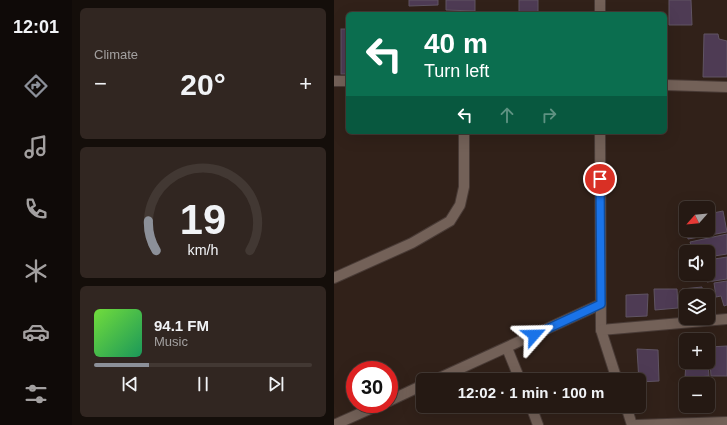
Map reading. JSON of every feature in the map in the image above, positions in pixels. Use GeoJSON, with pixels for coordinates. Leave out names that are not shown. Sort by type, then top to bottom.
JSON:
{"type":"FeatureCollection","features":[{"type":"Feature","properties":{"kind":"street"},"geometry":{"type":"LineString","coordinates":[[600,0],[600,12]]}},
{"type":"Feature","properties":{"kind":"street"},"geometry":{"type":"LineString","coordinates":[[334,81],[346,81]]}},
{"type":"Feature","properties":{"kind":"street"},"geometry":{"type":"LineString","coordinates":[[667,85],[727,87]]}},
{"type":"Feature","properties":{"kind":"street"},"geometry":{"type":"LineString","coordinates":[[334,278],[412,243],[450,221],[460,205],[464,187],[464,134]]}},
{"type":"Feature","properties":{"kind":"street"},"geometry":{"type":"LineString","coordinates":[[600,134],[601,330],[615,373]]}},
{"type":"Feature","properties":{"kind":"street"},"geometry":{"type":"LineString","coordinates":[[451,373],[601,304]]}},
{"type":"Feature","properties":{"kind":"street"},"geometry":{"type":"LineString","coordinates":[[601,330],[727,319]]}},
{"type":"Feature","properties":{"kind":"street"},"geometry":{"type":"LineString","coordinates":[[507,348],[517,373]]}},
{"type":"Feature","properties":{"kind":"street"},"geometry":{"type":"LineString","coordinates":[[398,397],[416,388]]}},
{"type":"Feature","properties":{"kind":"street"},"geometry":{"type":"LineString","coordinates":[[334,425],[361,413]]}},
{"type":"Feature","properties":{"kind":"street"},"geometry":{"type":"LineString","coordinates":[[533,413],[538,425]]}},
{"type":"Feature","properties":{"kind":"street"},"geometry":{"type":"LineString","coordinates":[[628,413],[632,425]]}},
{"type":"Feature","properties":{"kind":"street"},"geometry":{"type":"LineString","coordinates":[[636,425],[727,422]]}},
{"type":"Feature","properties":{"kind":"building"},"geometry":{"type":"Polygon","coordinates":[[[409,0],[438,0],[438,5],[409,6],[409,0]]]}},
{"type":"Feature","properties":{"kind":"building"},"geometry":{"type":"Polygon","coordinates":[[[446,0],[475,0],[475,11],[446,10],[446,0]]]}},
{"type":"Feature","properties":{"kind":"building"},"geometry":{"type":"Polygon","coordinates":[[[519,0],[538,0],[538,12],[519,12],[519,0]]]}},
{"type":"Feature","properties":{"kind":"building"},"geometry":{"type":"Polygon","coordinates":[[[669,0],[691,0],[692,25],[669,25],[669,0]]]}},
{"type":"Feature","properties":{"kind":"building"},"geometry":{"type":"Polygon","coordinates":[[[341,29],[346,29],[346,74],[341,74],[341,29]]]}},
{"type":"Feature","properties":{"kind":"building"},"geometry":{"type":"Polygon","coordinates":[[[704,34],[718,34],[719,39],[727,41],[727,77],[703,77],[704,34]]]}},
{"type":"Feature","properties":{"kind":"building"},"geometry":{"type":"Polygon","coordinates":[[[723,211],[727,232],[715,234],[715,213],[723,211]]]}},
{"type":"Feature","properties":{"kind":"building"},"geometry":{"type":"Polygon","coordinates":[[[727,234],[727,254],[715,256],[715,245],[691,245],[690,242],[715,237],[727,234]]]}},
{"type":"Feature","properties":{"kind":"building"},"geometry":{"type":"Polygon","coordinates":[[[688,237],[699,237],[688,239],[688,237]]]}},
{"type":"Feature","properties":{"kind":"building"},"geometry":{"type":"Polygon","coordinates":[[[727,257],[727,279],[715,281],[715,259],[727,257]]]}},
{"type":"Feature","properties":{"kind":"building"},"geometry":{"type":"Polygon","coordinates":[[[727,281],[727,305],[724,306],[721,296],[716,297],[714,283],[727,281]]]}},
{"type":"Feature","properties":{"kind":"building"},"geometry":{"type":"Polygon","coordinates":[[[702,287],[702,289],[682,289],[702,287]]]}},
{"type":"Feature","properties":{"kind":"building"},"geometry":{"type":"Polygon","coordinates":[[[654,289],[677,289],[678,308],[655,310],[654,289]]]}},
{"type":"Feature","properties":{"kind":"building"},"geometry":{"type":"Polygon","coordinates":[[[648,294],[647,316],[626,317],[626,295],[648,294]]]}},
{"type":"Feature","properties":{"kind":"building"},"geometry":{"type":"Polygon","coordinates":[[[727,346],[727,376],[711,376],[711,369],[715,369],[715,347],[727,346]]]}},
{"type":"Feature","properties":{"kind":"building"},"geometry":{"type":"Polygon","coordinates":[[[637,349],[658,350],[659,381],[646,382],[646,373],[638,373],[637,349]]]}},
{"type":"Feature","properties":{"kind":"building"},"geometry":{"type":"Polygon","coordinates":[[[686,369],[708,369],[709,376],[685,377],[686,369]]]}},
{"type":"Feature","properties":{"kind":"route"},"geometry":{"type":"LineString","coordinates":[[534,335],[601,304],[600,179]]}}]}
